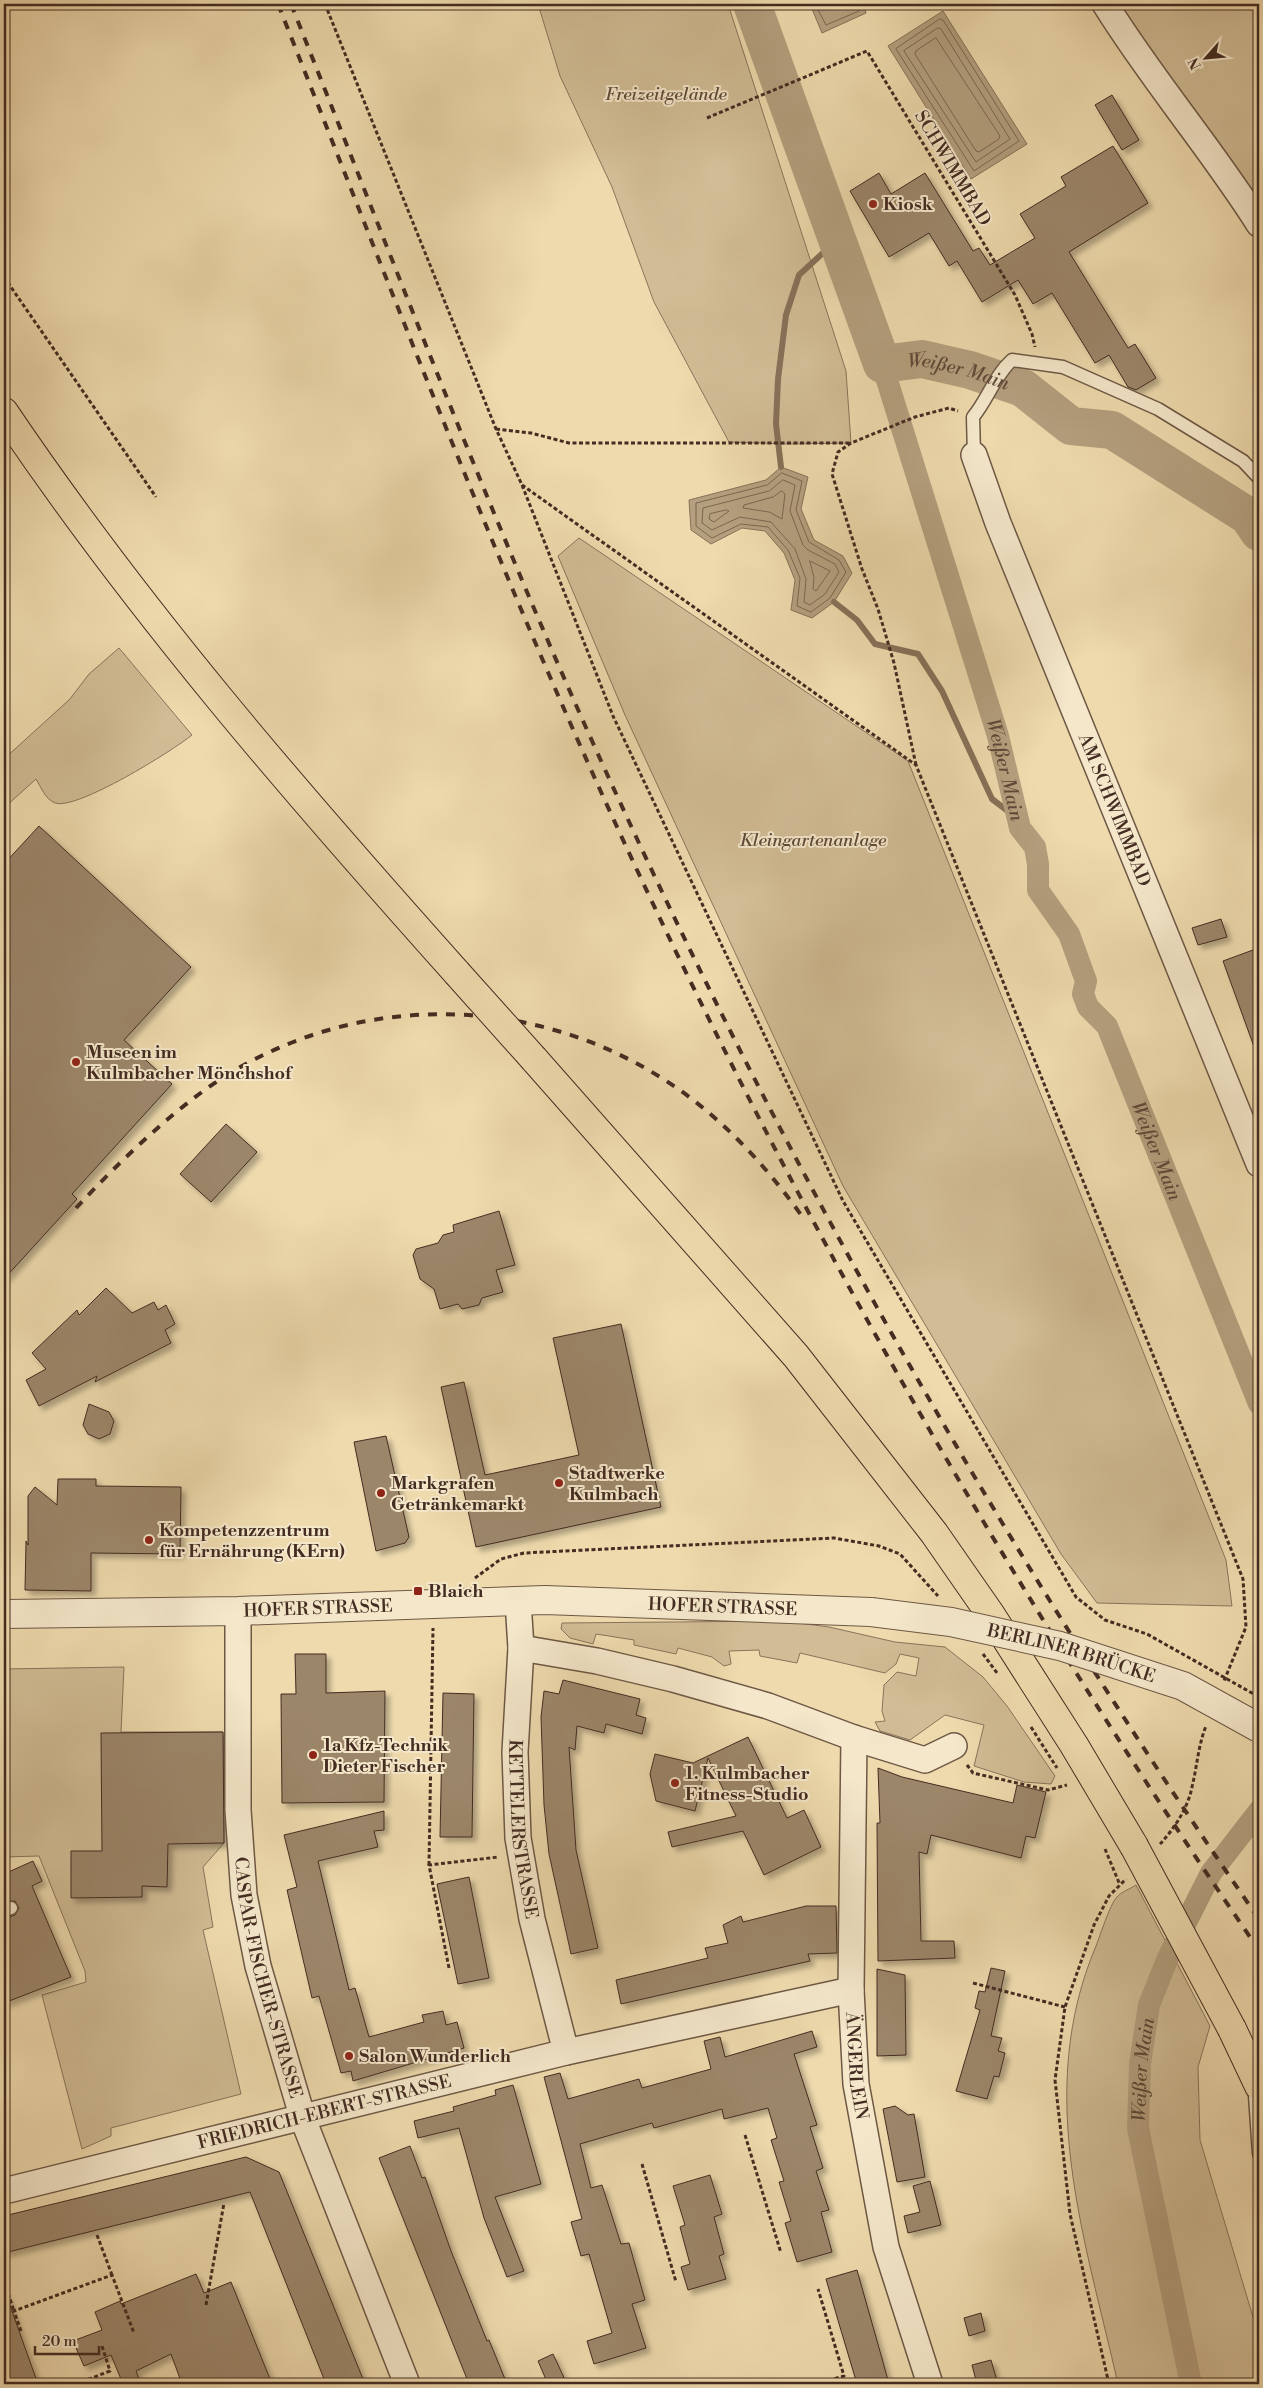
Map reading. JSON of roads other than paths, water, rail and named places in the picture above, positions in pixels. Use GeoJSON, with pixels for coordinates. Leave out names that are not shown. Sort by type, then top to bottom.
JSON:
{"type":"FeatureCollection","features":[{"type":"Feature","properties":{"kind":"highway"},"geometry":{"type":"LineString","coordinates":[[4,412],[60,495],[153,617],[260,750],[796,1356],[934,1533],[1144,1848],[1256,2079]]}},
{"type":"Feature","properties":{"kind":"street"},"geometry":{"type":"LineString","coordinates":[[1105,4],[1132,48],[1235,185],[1259,224]]}},
{"type":"Feature","properties":{"kind":"street","name":"AM SCHWIMMBAD"},"geometry":{"type":"LineString","coordinates":[[974,456],[998,523],[1259,1164]]}},
{"type":"Feature","properties":{"kind":"street","name":"HOFER STRASSE"},"geometry":{"type":"LineString","coordinates":[[4,1614],[238,1611],[545,1600],[872,1612]]}},
{"type":"Feature","properties":{"kind":"street","name":"KETTELERSTRASSE"},"geometry":{"type":"LineString","coordinates":[[518,1601],[521,1648],[515,1752],[518,1838],[532,1919],[566,2052]]}},
{"type":"Feature","properties":{"kind":"street","name":"CASPAR-FISCHER-STRASSE"},"geometry":{"type":"LineString","coordinates":[[238,1611],[238,1810],[244,1894],[258,1966],[303,2119],[407,2384]]}},
{"type":"Feature","properties":{"kind":"street","name":"BERLINER BRÜCKE"},"geometry":{"type":"LineString","coordinates":[[872,1612],[951,1622],[1060,1646],[1183,1686],[1259,1728]]}},
{"type":"Feature","properties":{"kind":"street"},"geometry":{"type":"LineString","coordinates":[[521,1648],[597,1661],[673,1679],[768,1706],[854,1738],[924,1760],[954,1746]]}},
{"type":"Feature","properties":{"kind":"street","name":"ÄNGERLEIN"},"geometry":{"type":"LineString","coordinates":[[854,1738],[851,1990],[856,2084],[886,2247],[930,2384]]}},
{"type":"Feature","properties":{"kind":"street","name":"FRIEDRICH-EBERT-STRASSE"},"geometry":{"type":"LineString","coordinates":[[4,2191],[303,2119],[566,2052],[851,1990]]}},
{"type":"Feature","properties":{"kind":"lane"},"geometry":{"type":"LineString","coordinates":[[974,456],[972,417],[985,402],[1002,368],[1012,360],[1063,367],[1158,409],[1243,461],[1259,478]]}},
{"type":"Feature","properties":{"kind":"lane"},"geometry":{"type":"LineString","coordinates":[[1256,2079],[1259,2154]]}},
{"type":"Feature","properties":{"kind":"water"},"geometry":{"type":"Polygon","coordinates":[[[810,4],[864,4],[866,13],[822,33],[810,4]]]}},
{"type":"Feature","properties":{"kind":"water"},"geometry":{"type":"Polygon","coordinates":[[[943,11],[1027,144],[971,179],[888,46],[943,11]]]}},
{"type":"Feature","properties":{"kind":"water"},"geometry":{"type":"Polygon","coordinates":[[[781,467],[808,477],[801,509],[814,540],[843,556],[852,573],[834,602],[812,618],[791,610],[795,580],[784,553],[765,531],[742,528],[711,544],[691,530],[689,500],[766,480],[781,467]]]}},
{"type":"Feature","properties":{"kind":"waterway","name":"Weißer Main"},"geometry":{"type":"LineString","coordinates":[[752,4],[882,364],[922,359],[970,370],[1023,388],[1071,426],[1112,430],[1248,516],[1259,532]]}},
{"type":"Feature","properties":{"kind":"waterway"},"geometry":{"type":"LineString","coordinates":[[781,467],[776,424],[778,379],[786,315],[799,275],[837,240]]}},
{"type":"Feature","properties":{"kind":"waterway","name":"Weißer Main"},"geometry":{"type":"LineString","coordinates":[[882,364],[998,736],[1020,828],[1035,847],[1038,864],[1038,890],[1069,934],[1086,981],[1083,994],[1088,1007],[1107,1026],[1259,1404]]}},
{"type":"Feature","properties":{"kind":"waterway"},"geometry":{"type":"LineString","coordinates":[[834,602],[857,620],[875,644],[918,654],[942,691],[992,799],[1017,818]]}},
{"type":"Feature","properties":{"kind":"waterway","name":"Weißer Main"},"geometry":{"type":"LineString","coordinates":[[1191,2384],[1138,2128],[1140,2064],[1149,2005],[1167,1960],[1211,1873],[1259,1811]]}},
{"type":"Feature","properties":{"kind":"railway"},"geometry":{"type":"LineString","coordinates":[[278,4],[481,514],[567,716],[682,964],[755,1110],[831,1255],[993,1538],[1167,1814],[1259,1950]]}},
{"type":"Feature","properties":{"kind":"railway"},"geometry":{"type":"LineString","coordinates":[[291,4],[452,411],[536,613],[625,813],[765,1100],[840,1241],[918,1380],[999,1517],[1169,1787],[1259,1919]]}},
{"type":"Feature","properties":{"kind":"railway"},"geometry":{"type":"LineString","coordinates":[[76,1208],[113,1169],[177,1111],[222,1078],[244,1065],[294,1042],[346,1025],[400,1016],[453,1014],[507,1020],[560,1032],[611,1051],[660,1077],[701,1106],[721,1123],[757,1160],[804,1219]]}},
{"type":"Feature","properties":{"kind":"place","name":"Kiosk"},"geometry":{"type":"Point","coordinates":[873,204]}},
{"type":"Feature","properties":{"kind":"place","name":"Museen im Kulmbacher Mönchshof"},"geometry":{"type":"Point","coordinates":[76,1062]}},
{"type":"Feature","properties":{"kind":"place","name":"Stadtwerke Kulmbach"},"geometry":{"type":"Point","coordinates":[559,1483]}},
{"type":"Feature","properties":{"kind":"place","name":"Markgrafen Getränkemarkt"},"geometry":{"type":"Point","coordinates":[381,1493]}},
{"type":"Feature","properties":{"kind":"place","name":"Kompetenzzentrum für Ernährung (KErn)"},"geometry":{"type":"Point","coordinates":[149,1540]}},
{"type":"Feature","properties":{"kind":"place","name":"Blaich"},"geometry":{"type":"Point","coordinates":[418,1591]}},
{"type":"Feature","properties":{"kind":"place","name":"1a Kfz-Technik Dieter Fischer"},"geometry":{"type":"Point","coordinates":[313,1755]}},
{"type":"Feature","properties":{"kind":"place","name":"1. Kulmbacher Fitness-Studio"},"geometry":{"type":"Point","coordinates":[675,1783]}},
{"type":"Feature","properties":{"kind":"place","name":"Salon Wunderlich"},"geometry":{"type":"Point","coordinates":[349,2056]}},
{"type":"Feature","properties":{"kind":"park label","name":"Freizeitgelände"},"geometry":{"type":"Point","coordinates":[666,94]}},
{"type":"Feature","properties":{"kind":"park label","name":"Kleingartenanlage"},"geometry":{"type":"Point","coordinates":[813,840]}}]}
